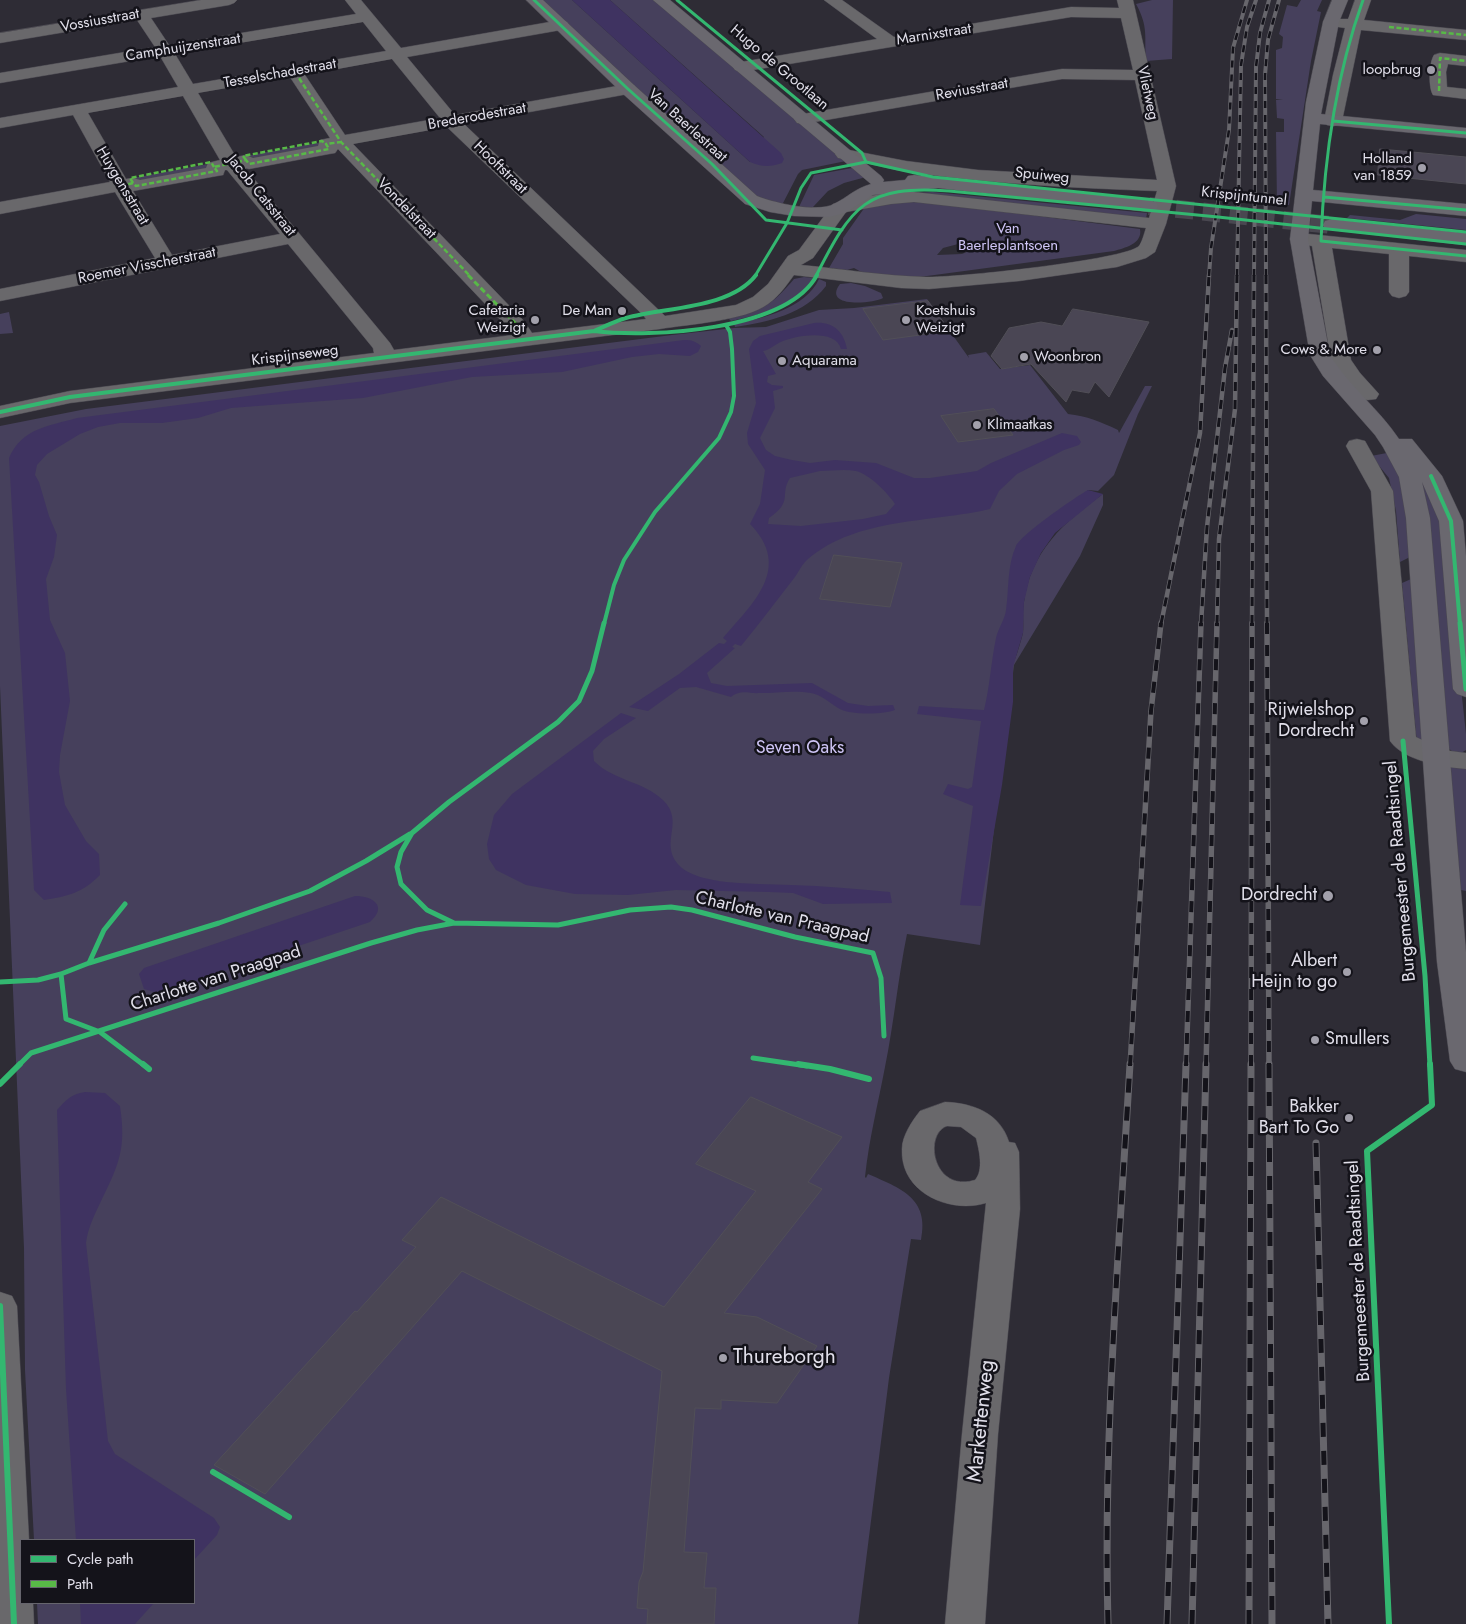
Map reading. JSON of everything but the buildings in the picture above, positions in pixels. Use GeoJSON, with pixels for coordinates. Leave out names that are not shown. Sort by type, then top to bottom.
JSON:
{"type":"FeatureCollection","features":[{"type":"Feature","properties":{"kind":"main road","name":"Van Baerlestraat"},"geometry":{"type":"LineString","coordinates":[[534,0],[628,90],[751,200],[760,204],[816,212],[840,208]]}},
{"type":"Feature","properties":{"kind":"main road","name":"Hugo de Grootlaan"},"geometry":{"type":"LineString","coordinates":[[661,0],[875,180]]}},
{"type":"Feature","properties":{"kind":"main road"},"geometry":{"type":"LineString","coordinates":[[1340,0],[1331,22],[1321,68],[1303,195],[1299,239],[1320,354],[1330,372],[1360,395],[1395,441],[1431,476],[1451,521],[1466,690]]}},
{"type":"Feature","properties":{"kind":"main road"},"geometry":{"type":"LineString","coordinates":[[1313,118],[1466,133]]}},
{"type":"Feature","properties":{"kind":"main road"},"geometry":{"type":"LineString","coordinates":[[816,212],[826,198],[835,192],[854,184],[875,180],[909,180],[1149,206]]}},
{"type":"Feature","properties":{"kind":"main road"},"geometry":{"type":"LineString","coordinates":[[840,208],[852,198],[867,191],[888,187],[932,184]]}},
{"type":"Feature","properties":{"kind":"main road"},"geometry":{"type":"LineString","coordinates":[[1303,195],[1466,210]]}},
{"type":"Feature","properties":{"kind":"main road"},"geometry":{"type":"LineString","coordinates":[[1326,233],[1466,238]]}},
{"type":"Feature","properties":{"kind":"main road"},"geometry":{"type":"LineString","coordinates":[[1395,441],[1410,477],[1418,518],[1437,758],[1458,926],[1466,1061]]}},
{"type":"Feature","properties":{"kind":"street","name":"Vossiusstraat"},"geometry":{"type":"LineString","coordinates":[[0,38],[229,0]]}},
{"type":"Feature","properties":{"kind":"street","name":"Hooftstraat"},"geometry":{"type":"LineString","coordinates":[[353,0],[451,121],[650,311],[660,323]]}},
{"type":"Feature","properties":{"kind":"street"},"geometry":{"type":"LineString","coordinates":[[1333,120],[1344,64],[1359,24],[1363,0]]}},
{"type":"Feature","properties":{"kind":"street"},"geometry":{"type":"LineString","coordinates":[[839,1],[891,42]]}},
{"type":"Feature","properties":{"kind":"street","name":"Marnixstraat"},"geometry":{"type":"LineString","coordinates":[[741,67],[1071,12],[1127,7]]}},
{"type":"Feature","properties":{"kind":"street","name":"Vlietweg"},"geometry":{"type":"LineString","coordinates":[[1127,7],[1167,186]]}},
{"type":"Feature","properties":{"kind":"street","name":"Jacob Catsstraat"},"geometry":{"type":"LineString","coordinates":[[141,14],[189,90],[230,163],[383,347],[386,358]]}},
{"type":"Feature","properties":{"kind":"street","name":"Camphuijzenstraat"},"geometry":{"type":"LineString","coordinates":[[0,78],[367,17]]}},
{"type":"Feature","properties":{"kind":"street"},"geometry":{"type":"LineString","coordinates":[[1331,22],[1466,35]]}},
{"type":"Feature","properties":{"kind":"street","name":"Tesselschadestraat"},"geometry":{"type":"LineString","coordinates":[[0,123],[561,25]]}},
{"type":"Feature","properties":{"kind":"street"},"geometry":{"type":"LineString","coordinates":[[1466,61],[1440,58],[1439,72],[1439,91],[1466,94]]}},
{"type":"Feature","properties":{"kind":"street","name":"Vondelstraat"},"geometry":{"type":"LineString","coordinates":[[295,72],[334,143],[521,332]]}},
{"type":"Feature","properties":{"kind":"street","name":"Reviusstraat"},"geometry":{"type":"LineString","coordinates":[[803,119],[1062,74],[1143,75]]}},
{"type":"Feature","properties":{"kind":"street","name":"Brederodestraat"},"geometry":{"type":"LineString","coordinates":[[0,208],[127,185],[130,178],[211,162],[249,164],[329,149],[334,143],[628,90]]}},
{"type":"Feature","properties":{"kind":"street","name":"Huygensstraat"},"geometry":{"type":"LineString","coordinates":[[78,110],[127,185],[167,262]]}},
{"type":"Feature","properties":{"kind":"street"},"geometry":{"type":"LineString","coordinates":[[792,265],[859,278],[929,283],[1019,275],[1117,261],[1139,254],[1148,248],[1157,224],[1167,186],[1073,183],[913,168],[869,156],[844,154]]}},
{"type":"Feature","properties":{"kind":"street"},"geometry":{"type":"LineString","coordinates":[[792,265],[806,254],[840,208],[891,198],[914,197],[1157,224]]}},
{"type":"Feature","properties":{"kind":"street"},"geometry":{"type":"LineString","coordinates":[[792,265],[793,252],[816,212]]}},
{"type":"Feature","properties":{"kind":"street"},"geometry":{"type":"LineString","coordinates":[[1299,239],[1326,233],[1399,249],[1466,256]]}},
{"type":"Feature","properties":{"kind":"street"},"geometry":{"type":"LineString","coordinates":[[1326,233],[1327,286],[1341,360],[1352,377],[1360,395]]}},
{"type":"Feature","properties":{"kind":"street","name":"Roemer Visscherstraat"},"geometry":{"type":"LineString","coordinates":[[0,295],[293,237]]}},
{"type":"Feature","properties":{"kind":"street"},"geometry":{"type":"LineString","coordinates":[[1399,249],[1399,292]]}},
{"type":"Feature","properties":{"kind":"street","name":"Krispijnseweg"},"geometry":{"type":"LineString","coordinates":[[0,412],[70,397],[386,358],[521,332],[660,323],[721,314],[741,310],[760,301],[775,288],[792,265]]}},
{"type":"Feature","properties":{"kind":"street","name":"Krispijnseweg"},"geometry":{"type":"LineString","coordinates":[[0,400],[32,397],[70,397]]}},
{"type":"Feature","properties":{"kind":"street","name":"Burgemeester de Raadtsingel"},"geometry":{"type":"LineString","coordinates":[[1395,441],[1359,449],[1382,490],[1403,741],[1437,758],[1466,761]]}},
{"type":"Feature","properties":{"kind":"street"},"geometry":{"type":"LineString","coordinates":[[915,1151],[910,1162],[920,1186],[942,1197],[985,1208],[1002,1218]]}},
{"type":"Feature","properties":{"kind":"street","name":"Markettenweg"},"geometry":{"type":"LineString","coordinates":[[965,1624],[980,1434],[1002,1218],[1003,1152]]}},
{"type":"Feature","properties":{"kind":"street"},"geometry":{"type":"LineString","coordinates":[[0,1306],[14,1624]]}},
{"type":"Feature","properties":{"kind":"green space"},"geometry":{"type":"Polygon","coordinates":[[[542,0],[572,0],[750,162],[764,137],[610,0],[656,0],[846,161],[802,170],[782,205],[755,198],[710,159],[542,0]]]}},
{"type":"Feature","properties":{"kind":"green space"},"geometry":{"type":"Polygon","coordinates":[[[1152,0],[1173,0],[1172,59],[1146,61],[1143,20],[1136,4],[1152,0]]]}},
{"type":"Feature","properties":{"kind":"green space"},"geometry":{"type":"Polygon","coordinates":[[[1301,0],[1322,0],[1317,11],[1321,12],[1311,61],[1289,205],[1277,204],[1276,132],[1284,132],[1284,119],[1277,118],[1276,100],[1283,100],[1276,99],[1276,50],[1282,48],[1283,37],[1279,34],[1287,5],[1297,7],[1301,0]]]}},
{"type":"Feature","properties":{"kind":"green space"},"geometry":{"type":"Polygon","coordinates":[[[323,142],[328,148],[251,162],[245,156],[323,142]]]}},
{"type":"Feature","properties":{"kind":"green space"},"geometry":{"type":"Polygon","coordinates":[[[208,164],[214,171],[138,185],[133,178],[208,164]]]}},
{"type":"Feature","properties":{"kind":"green space"},"geometry":{"type":"Polygon","coordinates":[[[852,168],[866,177],[844,183],[828,191],[813,207],[799,207],[814,175],[852,168]]]}},
{"type":"Feature","properties":{"kind":"green space"},"geometry":{"type":"Polygon","coordinates":[[[933,192],[1147,213],[1146,219],[913,193],[933,192]]]}},
{"type":"Feature","properties":{"kind":"green space","name":"Van Baerleplantsoen"},"geometry":{"type":"Polygon","coordinates":[[[912,200],[1140,229],[1140,234],[1136,242],[1114,251],[912,278],[865,274],[854,268],[847,270],[829,268],[843,244],[843,238],[865,207],[912,200]],[[958,244],[943,248],[937,255],[962,254],[981,246],[958,244]]]}},
{"type":"Feature","properties":{"kind":"green space"},"geometry":{"type":"Polygon","coordinates":[[[1416,214],[1466,219],[1466,230],[1347,218],[1350,215],[1400,220],[1416,214]]]}},
{"type":"Feature","properties":{"kind":"green space"},"geometry":{"type":"Polygon","coordinates":[[[813,278],[806,287],[787,302],[754,316],[731,321],[728,318],[749,313],[766,306],[794,279],[813,278]]]}},
{"type":"Feature","properties":{"kind":"green space"},"geometry":{"type":"Polygon","coordinates":[[[819,279],[826,282],[826,286],[808,304],[773,319],[735,327],[734,324],[758,319],[794,305],[813,289],[819,279]]]}},
{"type":"Feature","properties":{"kind":"green space"},"geometry":{"type":"Polygon","coordinates":[[[851,283],[865,286],[881,293],[883,298],[860,303],[843,301],[836,292],[840,284],[851,283]]]}},
{"type":"Feature","properties":{"kind":"green space","name":"Seven Oaks"},"geometry":{"type":"Polygon","coordinates":[[[927,299],[969,358],[968,355],[986,352],[1000,369],[1030,365],[1068,414],[1100,422],[1118,430],[1119,433],[1145,386],[1152,386],[1138,414],[1114,475],[1098,491],[1088,490],[1049,532],[1020,592],[1015,659],[1023,633],[1023,610],[1028,584],[1042,553],[1063,527],[1103,494],[1103,505],[1080,556],[1014,665],[980,945],[907,934],[865,1177],[868,1174],[880,1179],[910,1196],[917,1204],[923,1226],[921,1240],[911,1239],[889,1378],[858,1624],[38,1624],[37,1604],[195,1604],[195,1539],[34,1539],[25,1370],[24,1248],[0,686],[0,426],[86,409],[672,335],[734,328],[766,327],[819,310],[854,308],[927,299]]]}},
{"type":"Feature","properties":{"kind":"green space"},"geometry":{"type":"Polygon","coordinates":[[[9,312],[13,333],[0,334],[0,314],[9,312]]]}},
{"type":"Feature","properties":{"kind":"green space"},"geometry":{"type":"Polygon","coordinates":[[[1392,452],[1404,475],[1416,554],[1400,562],[1396,511],[1389,478],[1371,456],[1392,452]]]}},
{"type":"Feature","properties":{"kind":"green space"},"geometry":{"type":"Polygon","coordinates":[[[1407,452],[1443,522],[1466,734],[1466,750],[1461,753],[1453,752],[1447,747],[1407,452]]]}},
{"type":"Feature","properties":{"kind":"green space"},"geometry":{"type":"Polygon","coordinates":[[[1418,576],[1425,746],[1417,744],[1402,583],[1418,576]]]}},
{"type":"Feature","properties":{"kind":"green space"},"geometry":{"type":"Polygon","coordinates":[[[1449,765],[1466,767],[1466,891],[1461,890],[1449,765]]]}},
{"type":"Feature","properties":{"kind":"shaded area"},"geometry":{"type":"Polygon","coordinates":[[[572,0],[610,0],[781,153],[784,159],[782,163],[766,166],[750,162],[572,0]]]}},
{"type":"Feature","properties":{"kind":"shaded area"},"geometry":{"type":"Polygon","coordinates":[[[820,323],[836,328],[843,337],[847,349],[841,349],[832,338],[816,335],[780,342],[763,351],[776,374],[768,376],[767,382],[772,385],[783,386],[783,388],[773,391],[775,408],[760,438],[766,450],[775,456],[810,463],[835,460],[876,463],[914,478],[930,478],[977,471],[991,463],[1062,433],[1077,436],[1081,442],[1079,445],[1064,450],[1017,474],[999,491],[990,509],[872,528],[849,535],[828,545],[804,563],[741,646],[735,644],[732,647],[735,648],[707,673],[711,683],[727,686],[812,683],[848,703],[868,706],[893,705],[895,710],[890,712],[849,712],[838,708],[818,695],[805,692],[742,692],[731,697],[696,687],[680,688],[648,711],[629,707],[679,674],[719,643],[724,644],[727,641],[723,638],[746,612],[764,584],[768,570],[768,555],[762,540],[750,524],[760,504],[765,470],[748,444],[747,433],[756,403],[749,349],[753,341],[760,336],[820,323]],[[847,470],[820,471],[790,478],[784,502],[777,512],[769,518],[768,524],[801,526],[863,519],[886,514],[895,504],[878,484],[861,473],[847,470]]]}},
{"type":"Feature","properties":{"kind":"shaded area"},"geometry":{"type":"Polygon","coordinates":[[[684,340],[693,341],[701,346],[698,352],[690,356],[659,354],[632,357],[562,372],[472,377],[363,398],[231,408],[198,418],[162,423],[120,423],[98,427],[80,434],[47,454],[37,465],[35,475],[57,535],[54,557],[46,579],[50,620],[65,653],[70,701],[60,755],[59,772],[65,805],[86,841],[99,854],[100,875],[81,890],[61,897],[44,900],[34,890],[9,458],[21,440],[47,426],[77,418],[684,340]]]}},
{"type":"Feature","properties":{"kind":"shaded area"},"geometry":{"type":"Polygon","coordinates":[[[1088,490],[1103,494],[1055,533],[1041,553],[1030,577],[1024,602],[1023,633],[1013,667],[1013,702],[1002,785],[981,906],[960,905],[973,806],[943,794],[948,784],[968,789],[972,787],[981,721],[917,714],[919,706],[984,710],[996,638],[1005,613],[1010,569],[1016,546],[1020,540],[1038,525],[1088,490]]]}},
{"type":"Feature","properties":{"kind":"shaded area"},"geometry":{"type":"Polygon","coordinates":[[[621,713],[636,718],[604,739],[593,751],[594,761],[610,773],[647,789],[663,800],[672,816],[672,855],[681,867],[700,877],[726,882],[890,892],[892,903],[823,904],[793,893],[769,892],[676,890],[628,895],[575,894],[526,885],[496,870],[489,859],[487,844],[494,815],[512,794],[621,713]]]}},
{"type":"Feature","properties":{"kind":"shaded area"},"geometry":{"type":"Polygon","coordinates":[[[355,896],[362,896],[376,903],[378,911],[370,922],[164,991],[154,992],[144,989],[139,974],[144,968],[355,896]]]}},
{"type":"Feature","properties":{"kind":"shaded area"},"geometry":{"type":"Polygon","coordinates":[[[85,1092],[105,1093],[120,1106],[122,1120],[120,1154],[88,1231],[86,1243],[108,1441],[115,1454],[214,1518],[220,1527],[217,1535],[195,1559],[195,1539],[76,1539],[66,1389],[57,1110],[76,1094],[85,1092]]]}},
{"type":"Feature","properties":{"kind":"shaded area"},"geometry":{"type":"Polygon","coordinates":[[[80,1604],[153,1604],[135,1624],[81,1624],[80,1604]]]}},
{"type":"Feature","properties":{"kind":"tunnel"},"geometry":{"type":"LineString","coordinates":[[1149,206],[1332,225]]}},
{"type":"Feature","properties":{"kind":"railway"},"geometry":{"type":"LineString","coordinates":[[1209,276],[1211,248],[1229,130],[1233,48],[1247,0]]}},
{"type":"Feature","properties":{"kind":"railway"},"geometry":{"type":"LineString","coordinates":[[1237,276],[1241,65],[1247,27],[1256,0]]}},
{"type":"Feature","properties":{"kind":"railway"},"geometry":{"type":"LineString","coordinates":[[1254,276],[1256,67],[1260,33],[1269,0]]}},
{"type":"Feature","properties":{"kind":"railway"},"geometry":{"type":"LineString","coordinates":[[1266,276],[1265,75],[1268,40],[1279,0]]}},
{"type":"Feature","properties":{"kind":"railway"},"geometry":{"type":"LineString","coordinates":[[1161,624],[1200,433],[1209,275]]}},
{"type":"Feature","properties":{"kind":"railway"},"geometry":{"type":"LineString","coordinates":[[1217,624],[1219,539],[1235,409],[1237,275]]}},
{"type":"Feature","properties":{"kind":"railway"},"geometry":{"type":"LineString","coordinates":[[1252,624],[1254,275]]}},
{"type":"Feature","properties":{"kind":"railway"},"geometry":{"type":"LineString","coordinates":[[1266,275],[1267,624]]}},
{"type":"Feature","properties":{"kind":"railway"},"geometry":{"type":"LineString","coordinates":[[1201,624],[1207,527],[1225,368],[1232,330]]}},
{"type":"Feature","properties":{"kind":"railway"},"geometry":{"type":"LineString","coordinates":[[1130,1066],[1151,711],[1161,623]]}},
{"type":"Feature","properties":{"kind":"railway"},"geometry":{"type":"LineString","coordinates":[[1186,1066],[1201,623]]}},
{"type":"Feature","properties":{"kind":"railway"},"geometry":{"type":"LineString","coordinates":[[1206,1066],[1217,623]]}},
{"type":"Feature","properties":{"kind":"railway"},"geometry":{"type":"LineString","coordinates":[[1251,1066],[1252,623]]}},
{"type":"Feature","properties":{"kind":"railway"},"geometry":{"type":"LineString","coordinates":[[1267,623],[1269,1066]]}},
{"type":"Feature","properties":{"kind":"railway"},"geometry":{"type":"LineString","coordinates":[[1108,1624],[1107,1554],[1110,1414],[1130,1064]]}},
{"type":"Feature","properties":{"kind":"railway"},"geometry":{"type":"LineString","coordinates":[[1167,1624],[1186,1064]]}},
{"type":"Feature","properties":{"kind":"railway"},"geometry":{"type":"LineString","coordinates":[[1192,1624],[1206,1064]]}},
{"type":"Feature","properties":{"kind":"railway"},"geometry":{"type":"LineString","coordinates":[[1249,1624],[1251,1064]]}},
{"type":"Feature","properties":{"kind":"railway"},"geometry":{"type":"LineString","coordinates":[[1269,1064],[1272,1624]]}},
{"type":"Feature","properties":{"kind":"railway"},"geometry":{"type":"LineString","coordinates":[[1316,1143],[1328,1624]]}},
{"type":"Feature","properties":{"kind":"marked path"},"geometry":{"type":"LineString","coordinates":[[1389,27],[1466,35]]}},
{"type":"Feature","properties":{"kind":"marked path"},"geometry":{"type":"LineString","coordinates":[[1439,91],[1440,58],[1466,61]]}},
{"type":"Feature","properties":{"kind":"marked path"},"geometry":{"type":"LineString","coordinates":[[295,72],[341,142],[517,325]]}},
{"type":"Feature","properties":{"kind":"marked path"},"geometry":{"type":"LineString","coordinates":[[246,160],[243,156],[322,141],[326,144]]}},
{"type":"Feature","properties":{"kind":"marked path"},"geometry":{"type":"LineString","coordinates":[[121,186],[133,183],[136,186],[217,171],[214,167],[246,160],[249,164],[329,149],[326,144],[341,142]]}},
{"type":"Feature","properties":{"kind":"marked path"},"geometry":{"type":"LineString","coordinates":[[133,183],[130,178],[211,162],[214,167]]}},
{"type":"Feature","properties":{"kind":"cycle path"},"geometry":{"type":"LineString","coordinates":[[534,0],[628,89],[712,164],[766,220],[842,230]]}},
{"type":"Feature","properties":{"kind":"cycle path","name":"Spuiweg"},"geometry":{"type":"LineString","coordinates":[[677,0],[862,153],[866,162],[933,177],[1466,232]]}},
{"type":"Feature","properties":{"kind":"cycle path"},"geometry":{"type":"LineString","coordinates":[[1363,0],[1345,57],[1332,119],[1324,181],[1321,241],[1466,256]]}},
{"type":"Feature","properties":{"kind":"cycle path"},"geometry":{"type":"LineString","coordinates":[[1333,121],[1466,133]]}},
{"type":"Feature","properties":{"kind":"cycle path"},"geometry":{"type":"LineString","coordinates":[[0,412],[70,397],[594,331],[625,318],[710,301],[733,294],[754,277],[787,223],[801,188],[811,173],[866,162]]}},
{"type":"Feature","properties":{"kind":"cycle path"},"geometry":{"type":"LineString","coordinates":[[594,331],[615,334],[673,332],[706,328],[768,313],[792,302],[808,289],[832,243],[859,208],[882,195],[905,191],[949,191],[1218,217],[1466,244]]}},
{"type":"Feature","properties":{"kind":"cycle path"},"geometry":{"type":"LineString","coordinates":[[1324,197],[1466,210]]}},
{"type":"Feature","properties":{"kind":"cycle path"},"geometry":{"type":"LineString","coordinates":[[454,923],[427,910],[401,884],[397,867],[401,852],[412,833],[449,802],[558,722],[579,701],[592,671],[614,585],[624,560],[655,512],[719,438],[731,412],[734,396],[732,349],[730,332],[726,325]]}},
{"type":"Feature","properties":{"kind":"cycle path"},"geometry":{"type":"LineString","coordinates":[[1431,476],[1451,521],[1466,689]]}},
{"type":"Feature","properties":{"kind":"cycle path"},"geometry":{"type":"LineString","coordinates":[[1389,1624],[1367,1151],[1432,1105],[1425,976],[1403,741]]}},
{"type":"Feature","properties":{"kind":"cycle path"},"geometry":{"type":"LineString","coordinates":[[0,982],[38,980],[61,974],[89,963],[219,923],[310,891],[366,861],[410,834]]}},
{"type":"Feature","properties":{"kind":"cycle path"},"geometry":{"type":"LineString","coordinates":[[89,963],[104,930],[125,904]]}},
{"type":"Feature","properties":{"kind":"cycle path","name":"Charlotte van Praagpad"},"geometry":{"type":"LineString","coordinates":[[0,1084],[31,1053],[371,943],[417,930],[454,923],[558,925],[630,910],[671,907],[692,910],[795,937],[873,953],[881,978],[884,1036]]}},
{"type":"Feature","properties":{"kind":"cycle path"},"geometry":{"type":"LineString","coordinates":[[61,974],[66,1019],[100,1032],[149,1069]]}},
{"type":"Feature","properties":{"kind":"cycle path"},"geometry":{"type":"LineString","coordinates":[[753,1058],[830,1069],[869,1079]]}},
{"type":"Feature","properties":{"kind":"cycle path"},"geometry":{"type":"LineString","coordinates":[[0,1306],[14,1624]]}},
{"type":"Feature","properties":{"kind":"cycle path"},"geometry":{"type":"LineString","coordinates":[[213,1472],[289,1517]]}},
{"type":"Feature","properties":{"kind":"place","name":"loopbrug"},"geometry":{"type":"Point","coordinates":[1431,70]}},
{"type":"Feature","properties":{"kind":"place","name":"Holland van 1859"},"geometry":{"type":"Point","coordinates":[1422,168]}},
{"type":"Feature","properties":{"kind":"place","name":"De Man"},"geometry":{"type":"Point","coordinates":[622,311]}},
{"type":"Feature","properties":{"kind":"place","name":"Cafetaria Weizigt"},"geometry":{"type":"Point","coordinates":[535,320]}},
{"type":"Feature","properties":{"kind":"place","name":"Koetshuis Weizigt"},"geometry":{"type":"Point","coordinates":[906,320]}},
{"type":"Feature","properties":{"kind":"place","name":"Cows & More"},"geometry":{"type":"Point","coordinates":[1377,350]}},
{"type":"Feature","properties":{"kind":"place","name":"Woonbron"},"geometry":{"type":"Point","coordinates":[1024,357]}},
{"type":"Feature","properties":{"kind":"place","name":"Aquarama"},"geometry":{"type":"Point","coordinates":[782,361]}},
{"type":"Feature","properties":{"kind":"place","name":"Klimaatkas"},"geometry":{"type":"Point","coordinates":[977,425]}},
{"type":"Feature","properties":{"kind":"place","name":"Rijwielshop Dordrecht"},"geometry":{"type":"Point","coordinates":[1364,721]}},
{"type":"Feature","properties":{"kind":"place","name":"Dordrecht"},"geometry":{"type":"Point","coordinates":[1328,896]}},
{"type":"Feature","properties":{"kind":"place","name":"Albert Heijn to go"},"geometry":{"type":"Point","coordinates":[1347,972]}},
{"type":"Feature","properties":{"kind":"place","name":"Smullers"},"geometry":{"type":"Point","coordinates":[1315,1040]}},
{"type":"Feature","properties":{"kind":"place","name":"Bakker Bart To Go"},"geometry":{"type":"Point","coordinates":[1349,1118]}},
{"type":"Feature","properties":{"kind":"place","name":"Thureborgh"},"geometry":{"type":"Point","coordinates":[723,1358]}}]}
